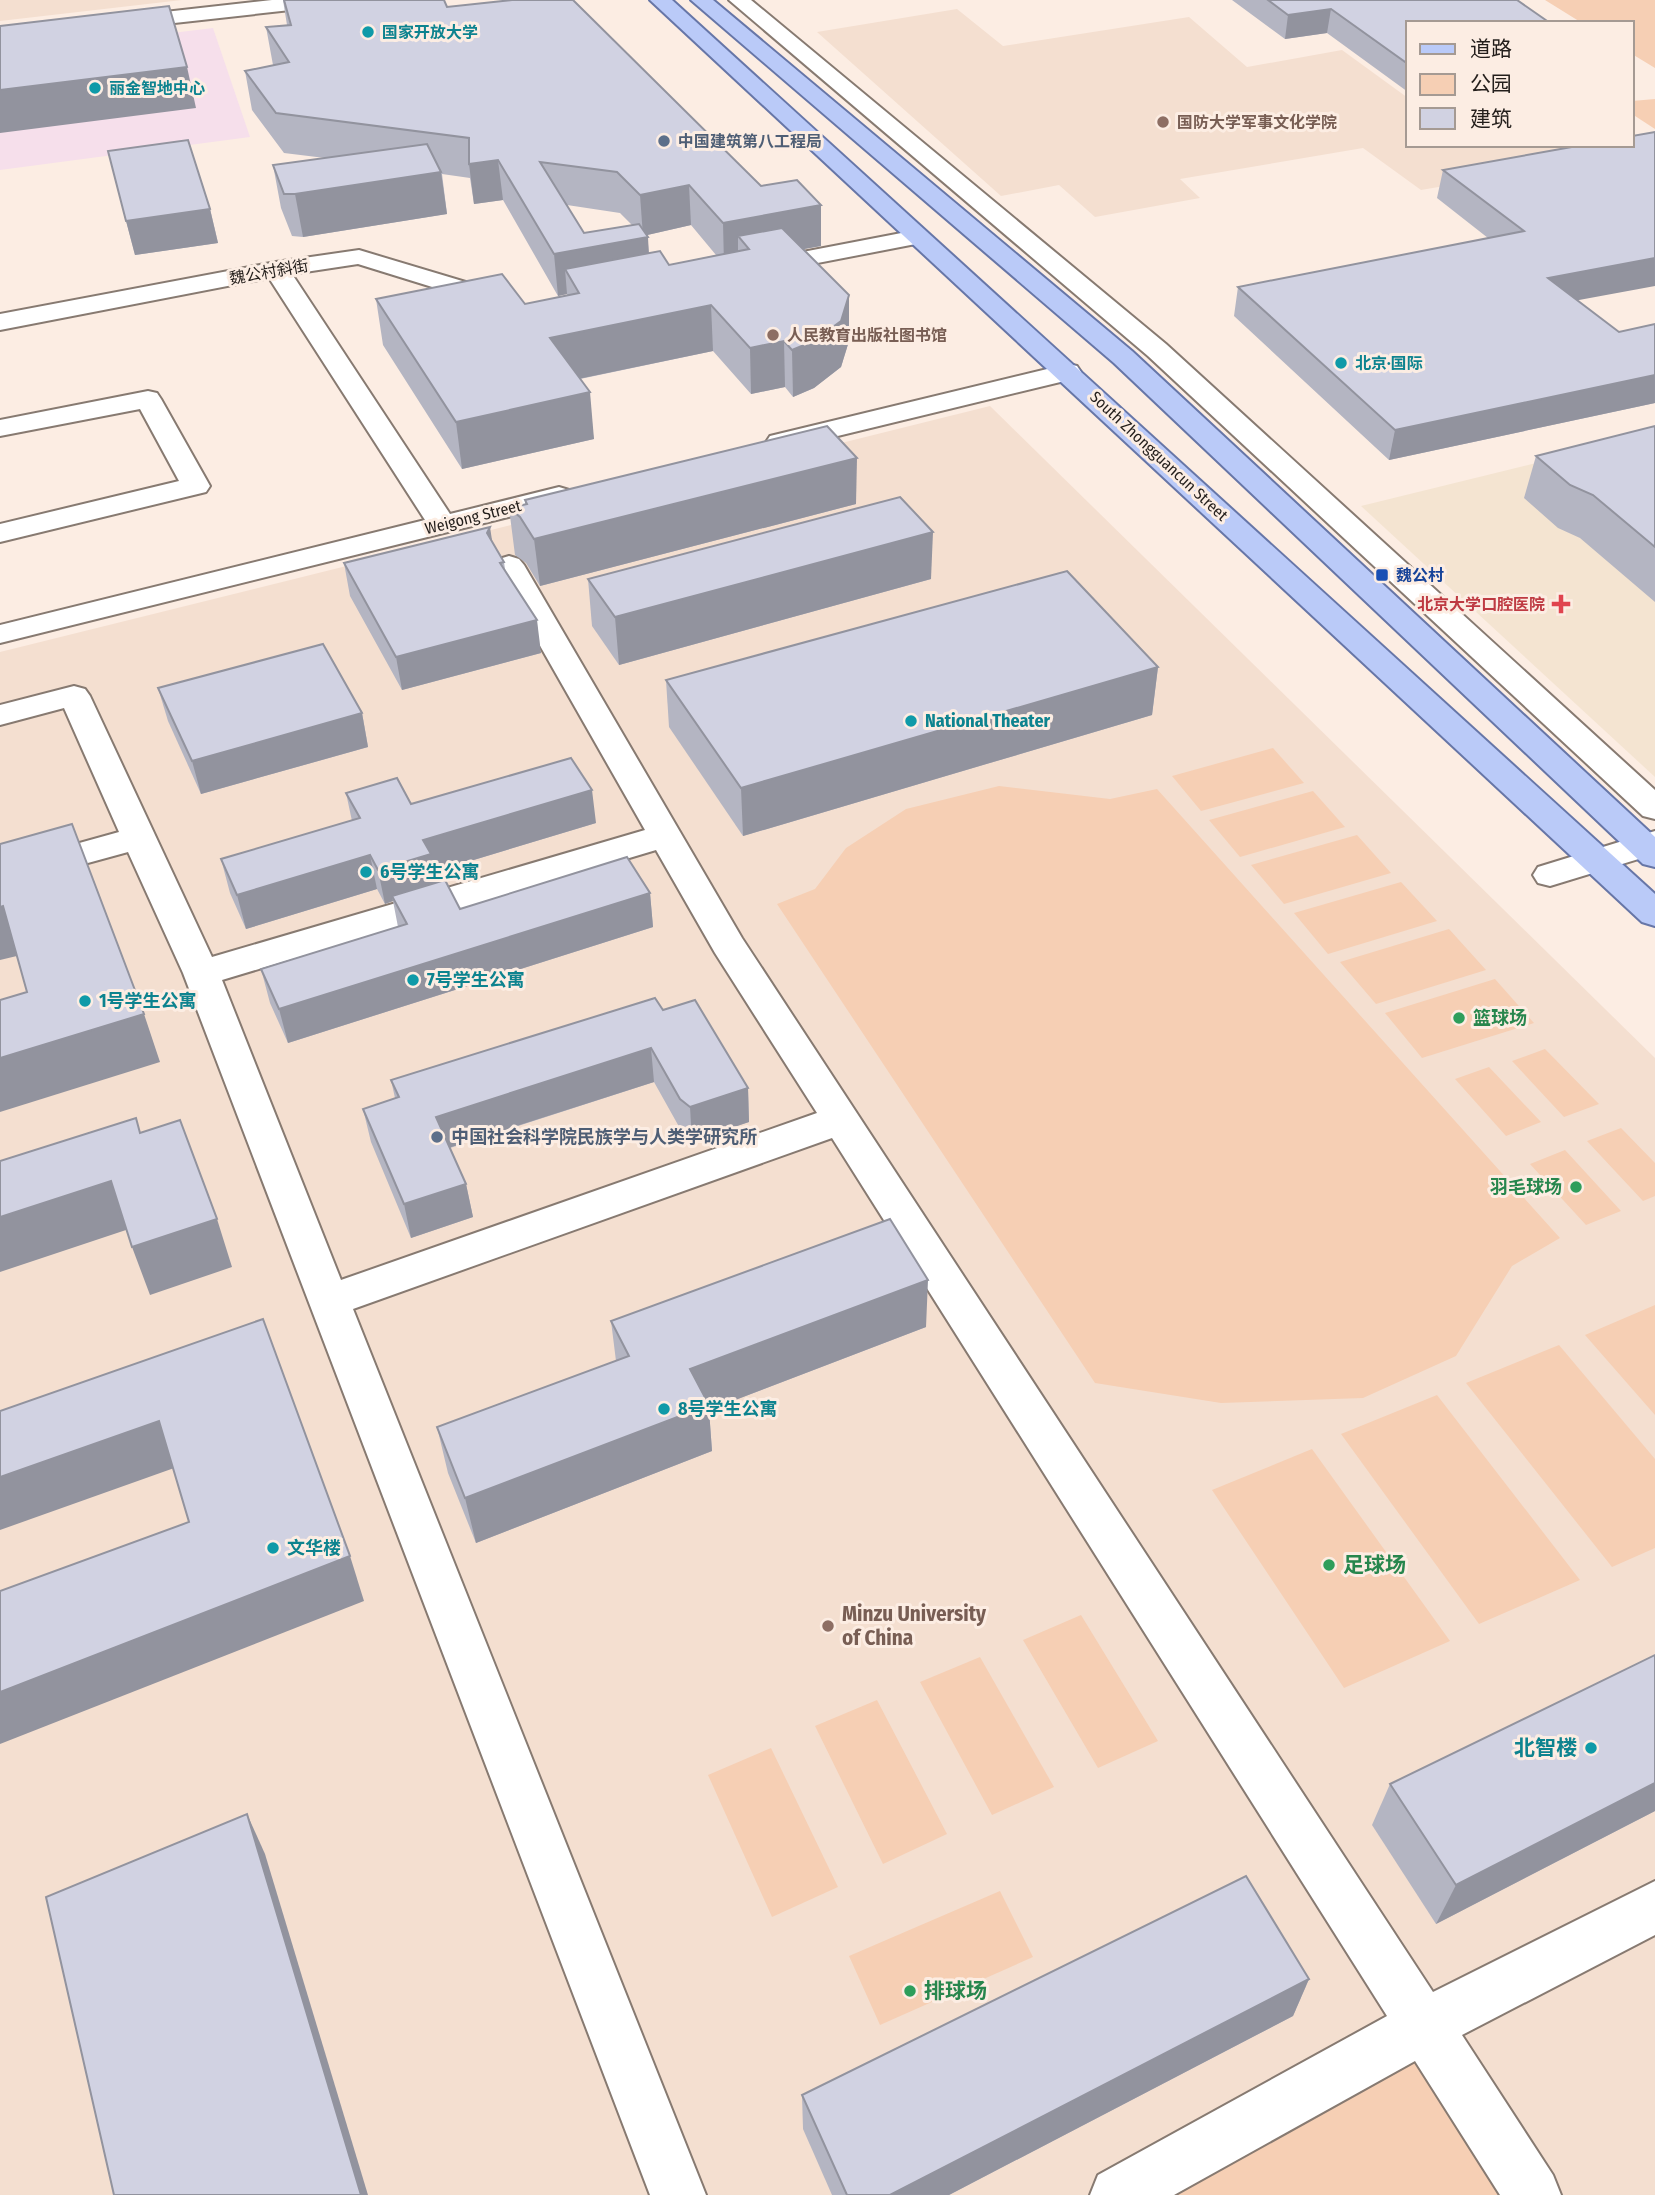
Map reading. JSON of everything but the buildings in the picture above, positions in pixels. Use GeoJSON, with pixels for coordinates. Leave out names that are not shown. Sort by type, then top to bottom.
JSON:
{"type":"FeatureCollection","features":[{"type":"Feature","properties":{"kind":"main road","name":"South Zhongguancun Street"},"geometry":{"type":"LineString","coordinates":[[660,0],[1655,914]]}},
{"type":"Feature","properties":{"kind":"main road"},"geometry":{"type":"LineString","coordinates":[[701,0],[1124,357],[1651,848]]}},
{"type":"Feature","properties":{"kind":"street"},"geometry":{"type":"LineString","coordinates":[[95,25],[327,0]]}},
{"type":"Feature","properties":{"kind":"street"},"geometry":{"type":"LineString","coordinates":[[740,0],[1157,350],[1655,808]]}},
{"type":"Feature","properties":{"kind":"street"},"geometry":{"type":"LineString","coordinates":[[735,272],[917,237]]}},
{"type":"Feature","properties":{"kind":"street","name":"魏公村斜街"},"geometry":{"type":"LineString","coordinates":[[0,322],[359,257],[521,307]]}},
{"type":"Feature","properties":{"kind":"street"},"geometry":{"type":"LineString","coordinates":[[276,270],[443,525]]}},
{"type":"Feature","properties":{"kind":"street"},"geometry":{"type":"LineString","coordinates":[[754,448],[1068,372]]}},
{"type":"Feature","properties":{"kind":"street"},"geometry":{"type":"LineString","coordinates":[[0,428],[148,399],[196,486],[0,533]]}},
{"type":"Feature","properties":{"kind":"street","name":"Weigong Street"},"geometry":{"type":"LineString","coordinates":[[0,634],[584,490]]}},
{"type":"Feature","properties":{"kind":"street"},"geometry":{"type":"LineString","coordinates":[[509,565],[728,944],[1534,2195]]}},
{"type":"Feature","properties":{"kind":"street"},"geometry":{"type":"LineString","coordinates":[[0,715],[74,696],[201,973],[678,2195]]}},
{"type":"Feature","properties":{"kind":"street"},"geometry":{"type":"LineString","coordinates":[[201,973],[667,835]]}},
{"type":"Feature","properties":{"kind":"street"},"geometry":{"type":"LineString","coordinates":[[0,876],[138,838]]}},
{"type":"Feature","properties":{"kind":"street"},"geometry":{"type":"LineString","coordinates":[[1550,875],[1597,860],[1651,848]]}},
{"type":"Feature","properties":{"kind":"street"},"geometry":{"type":"LineString","coordinates":[[329,1301],[843,1119]]}},
{"type":"Feature","properties":{"kind":"street"},"geometry":{"type":"LineString","coordinates":[[1118,2195],[1424,2026],[1655,1907]]}},
{"type":"Feature","properties":{"kind":"shaded area"},"geometry":{"type":"Polygon","coordinates":[[[0,0],[182,0],[0,21],[0,0]]]}},
{"type":"Feature","properties":{"kind":"shaded area","name":"国防大学军事文化学院"},"geometry":{"type":"Polygon","coordinates":[[[957,9],[1003,46],[1189,17],[1247,67],[1342,50],[1406,97],[1406,147],[1591,147],[1607,158],[1421,190],[1363,148],[1180,179],[1200,198],[1095,217],[1059,185],[1001,196],[817,32],[957,9]]]}},
{"type":"Feature","properties":{"kind":"shaded area"},"geometry":{"type":"Polygon","coordinates":[[[213,28],[250,137],[0,170],[0,54],[213,28]]]}},
{"type":"Feature","properties":{"kind":"shaded area","name":"Minzu University of China"},"geometry":{"type":"Polygon","coordinates":[[[990,406],[1655,1058],[1655,2195],[0,2195],[0,652],[990,406]]]}},
{"type":"Feature","properties":{"kind":"shaded area","name":"北京大学口腔医院"},"geometry":{"type":"Polygon","coordinates":[[[1655,434],[1655,777],[1361,506],[1655,434]]]}},
{"type":"Feature","properties":{"kind":"green space"},"geometry":{"type":"Polygon","coordinates":[[[1545,0],[1655,0],[1655,68],[1634,55],[1634,21],[1579,21],[1545,0]]]}},
{"type":"Feature","properties":{"kind":"green space"},"geometry":{"type":"Polygon","coordinates":[[[1655,99],[1655,129],[1634,115],[1634,101],[1655,99]]]}},
{"type":"Feature","properties":{"kind":"green space"},"geometry":{"type":"Polygon","coordinates":[[[1273,748],[1304,783],[1201,811],[1172,776],[1273,748]]]}},
{"type":"Feature","properties":{"kind":"green space"},"geometry":{"type":"Polygon","coordinates":[[[999,786],[1110,799],[1157,789],[1560,1238],[1512,1266],[1456,1356],[1363,1398],[1221,1403],[1095,1383],[777,904],[815,889],[846,848],[906,809],[999,786]]]}},
{"type":"Feature","properties":{"kind":"green space"},"geometry":{"type":"Polygon","coordinates":[[[1313,791],[1345,827],[1240,857],[1209,820],[1313,791]]]}},
{"type":"Feature","properties":{"kind":"green space"},"geometry":{"type":"Polygon","coordinates":[[[1357,835],[1391,873],[1284,904],[1251,865],[1357,835]]]}},
{"type":"Feature","properties":{"kind":"green space"},"geometry":{"type":"Polygon","coordinates":[[[1401,882],[1437,921],[1328,954],[1294,913],[1401,882]]]}},
{"type":"Feature","properties":{"kind":"green space","name":"篮球场"},"geometry":{"type":"Polygon","coordinates":[[[1449,929],[1486,970],[1376,1004],[1340,962],[1449,929]]]}},
{"type":"Feature","properties":{"kind":"green space","name":"篮球场"},"geometry":{"type":"Polygon","coordinates":[[[1495,979],[1534,1023],[1422,1058],[1385,1013],[1495,979]]]}},
{"type":"Feature","properties":{"kind":"green space"},"geometry":{"type":"Polygon","coordinates":[[[1545,1049],[1599,1104],[1564,1117],[1512,1061],[1545,1049]]]}},
{"type":"Feature","properties":{"kind":"green space","name":"羽毛球场"},"geometry":{"type":"Polygon","coordinates":[[[1489,1067],[1541,1122],[1506,1136],[1455,1079],[1489,1067]]]}},
{"type":"Feature","properties":{"kind":"green space","name":"羽毛球场"},"geometry":{"type":"Polygon","coordinates":[[[1621,1128],[1655,1163],[1655,1196],[1643,1201],[1587,1141],[1621,1128]]]}},
{"type":"Feature","properties":{"kind":"green space","name":"羽毛球场"},"geometry":{"type":"Polygon","coordinates":[[[1565,1150],[1621,1211],[1586,1225],[1530,1164],[1565,1150]]]}},
{"type":"Feature","properties":{"kind":"green space"},"geometry":{"type":"Polygon","coordinates":[[[1655,1305],[1655,1415],[1585,1335],[1655,1305]]]}},
{"type":"Feature","properties":{"kind":"green space"},"geometry":{"type":"Polygon","coordinates":[[[1559,1345],[1655,1459],[1655,1548],[1612,1567],[1466,1383],[1559,1345]]]}},
{"type":"Feature","properties":{"kind":"green space","name":"足球场"},"geometry":{"type":"Polygon","coordinates":[[[1437,1395],[1580,1580],[1479,1624],[1341,1434],[1437,1395]]]}},
{"type":"Feature","properties":{"kind":"green space","name":"足球场"},"geometry":{"type":"Polygon","coordinates":[[[1312,1449],[1450,1641],[1344,1688],[1212,1490],[1312,1449]]]}},
{"type":"Feature","properties":{"kind":"green space"},"geometry":{"type":"Polygon","coordinates":[[[1081,1615],[1158,1741],[1098,1768],[1023,1640],[1081,1615]]]}},
{"type":"Feature","properties":{"kind":"green space"},"geometry":{"type":"Polygon","coordinates":[[[980,1657],[1054,1787],[992,1815],[920,1682],[980,1657]]]}},
{"type":"Feature","properties":{"kind":"green space"},"geometry":{"type":"Polygon","coordinates":[[[877,1700],[947,1834],[883,1864],[815,1726],[877,1700]]]}},
{"type":"Feature","properties":{"kind":"green space"},"geometry":{"type":"Polygon","coordinates":[[[771,1748],[838,1887],[772,1917],[708,1775],[771,1748]]]}},
{"type":"Feature","properties":{"kind":"green space","name":"排球场"},"geometry":{"type":"Polygon","coordinates":[[[1000,1891],[1033,1957],[880,2025],[849,1956],[1000,1891]]]}},
{"type":"Feature","properties":{"kind":"green space"},"geometry":{"type":"Polygon","coordinates":[[[1424,2026],[1533,2195],[1112,2195],[1424,2026]]]}},
{"type":"Feature","properties":{"kind":"place","name":"国家开放大学"},"geometry":{"type":"Point","coordinates":[368,32]}},
{"type":"Feature","properties":{"kind":"place","name":"丽金智地中心"},"geometry":{"type":"Point","coordinates":[95,88]}},
{"type":"Feature","properties":{"kind":"place","name":"国防大学军事文化学院"},"geometry":{"type":"Point","coordinates":[1163,122]}},
{"type":"Feature","properties":{"kind":"place","name":"中国建筑第八工程局"},"geometry":{"type":"Point","coordinates":[664,141]}},
{"type":"Feature","properties":{"kind":"place","name":"人民教育出版社图书馆"},"geometry":{"type":"Point","coordinates":[773,335]}},
{"type":"Feature","properties":{"kind":"place","name":"北京·国际"},"geometry":{"type":"Point","coordinates":[1341,363]}},
{"type":"Feature","properties":{"kind":"place","name":"魏公村"},"geometry":{"type":"Point","coordinates":[1382,575]}},
{"type":"Feature","properties":{"kind":"place","name":"北京大学口腔医院"},"geometry":{"type":"Point","coordinates":[1561,604]}},
{"type":"Feature","properties":{"kind":"place","name":"National Theater"},"geometry":{"type":"Point","coordinates":[911,721]}},
{"type":"Feature","properties":{"kind":"place","name":"6号学生公寓"},"geometry":{"type":"Point","coordinates":[366,872]}},
{"type":"Feature","properties":{"kind":"place","name":"7号学生公寓"},"geometry":{"type":"Point","coordinates":[413,980]}},
{"type":"Feature","properties":{"kind":"place","name":"1号学生公寓"},"geometry":{"type":"Point","coordinates":[85,1001]}},
{"type":"Feature","properties":{"kind":"place","name":"篮球场"},"geometry":{"type":"Point","coordinates":[1459,1018]}},
{"type":"Feature","properties":{"kind":"place","name":"中国社会科学院民族学与人类学研究所"},"geometry":{"type":"Point","coordinates":[437,1137]}},
{"type":"Feature","properties":{"kind":"place","name":"羽毛球场"},"geometry":{"type":"Point","coordinates":[1576,1187]}},
{"type":"Feature","properties":{"kind":"place","name":"8号学生公寓"},"geometry":{"type":"Point","coordinates":[664,1409]}},
{"type":"Feature","properties":{"kind":"place","name":"文华楼"},"geometry":{"type":"Point","coordinates":[273,1548]}},
{"type":"Feature","properties":{"kind":"place","name":"足球场"},"geometry":{"type":"Point","coordinates":[1329,1565]}},
{"type":"Feature","properties":{"kind":"place","name":"Minzu University of China"},"geometry":{"type":"Point","coordinates":[828,1626]}},
{"type":"Feature","properties":{"kind":"place","name":"北智楼"},"geometry":{"type":"Point","coordinates":[1591,1748]}},
{"type":"Feature","properties":{"kind":"place","name":"排球场"},"geometry":{"type":"Point","coordinates":[910,1991]}}]}
